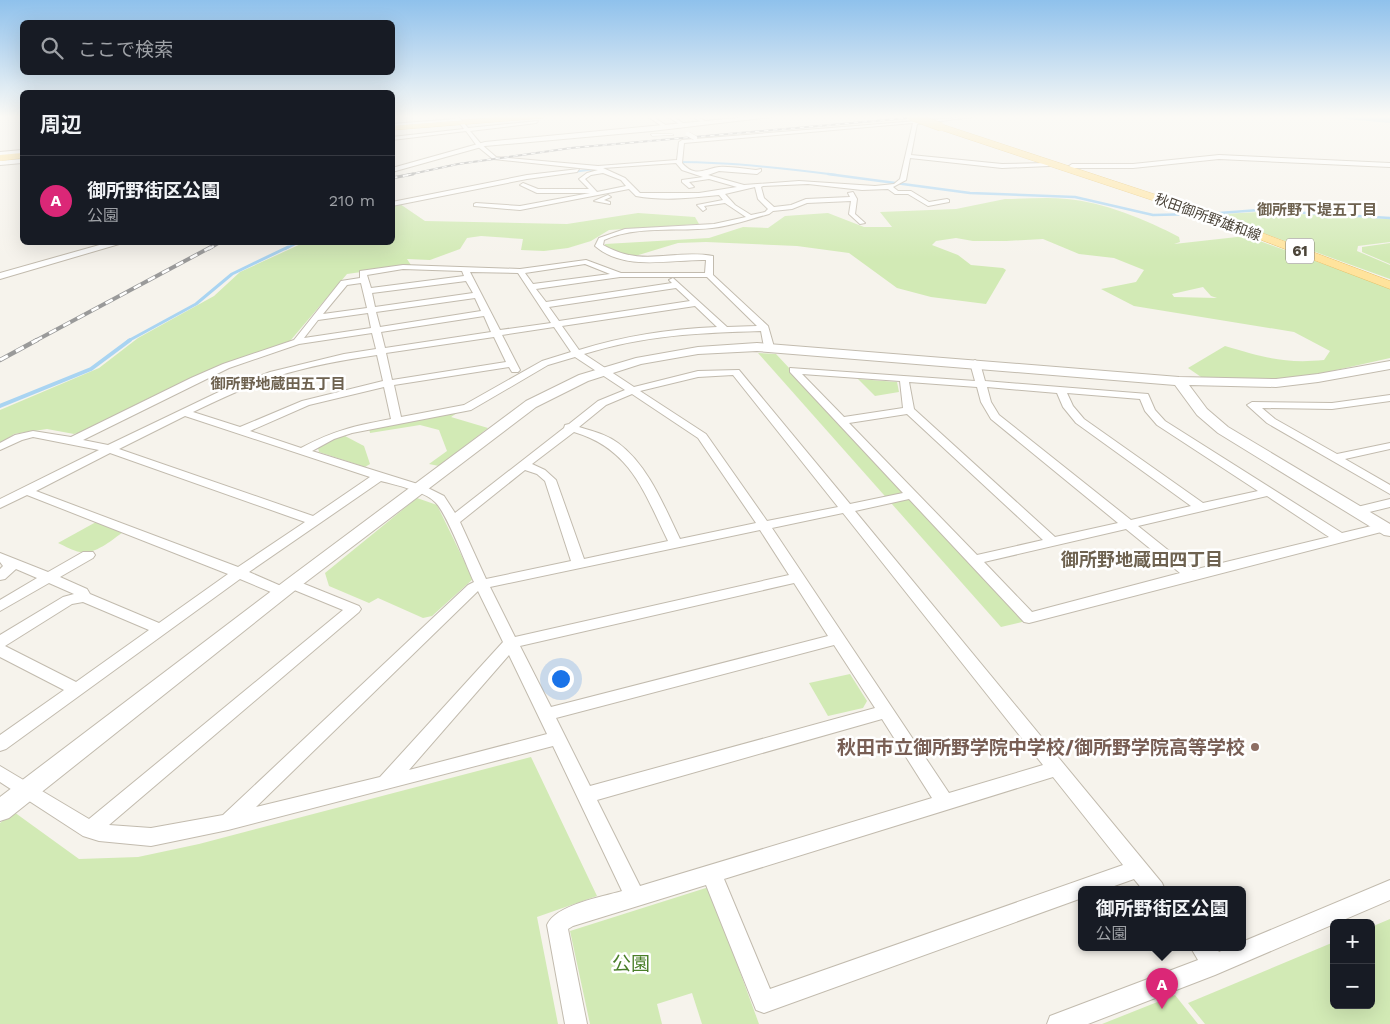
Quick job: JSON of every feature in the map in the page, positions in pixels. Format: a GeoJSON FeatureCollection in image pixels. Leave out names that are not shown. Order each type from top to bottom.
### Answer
{"type":"FeatureCollection","features":[{"type":"Feature","properties":{"kind":"main road","name":"秋田御所野雄和線"},"geometry":{"type":"LineString","coordinates":[[1047,164],[1189,209],[1390,285]]}},
{"type":"Feature","properties":{"kind":"street"},"geometry":{"type":"LineString","coordinates":[[395,168],[412,164]]}},
{"type":"Feature","properties":{"kind":"street"},"geometry":{"type":"LineString","coordinates":[[551,164],[600,169],[623,179],[638,195],[650,196],[721,193],[744,187],[796,179],[852,188],[889,186],[900,183],[906,164]]}},
{"type":"Feature","properties":{"kind":"street"},"geometry":{"type":"LineString","coordinates":[[395,203],[527,177],[659,164]]}},
{"type":"Feature","properties":{"kind":"street"},"geometry":{"type":"LineString","coordinates":[[680,164],[684,169],[744,187]]}},
{"type":"Feature","properties":{"kind":"street"},"geometry":{"type":"LineString","coordinates":[[981,164],[1002,166],[1047,164]]}},
{"type":"Feature","properties":{"kind":"street"},"geometry":{"type":"LineString","coordinates":[[1072,166],[1133,166],[1154,164]]}},
{"type":"Feature","properties":{"kind":"street"},"geometry":{"type":"LineString","coordinates":[[1364,164],[1390,165]]}},
{"type":"Feature","properties":{"kind":"street"},"geometry":{"type":"LineString","coordinates":[[598,192],[582,179],[600,169]]}},
{"type":"Feature","properties":{"kind":"street"},"geometry":{"type":"LineString","coordinates":[[702,175],[719,169],[735,172],[757,172],[759,170]]}},
{"type":"Feature","properties":{"kind":"street"},"geometry":{"type":"LineString","coordinates":[[691,187],[684,182],[712,177]]}},
{"type":"Feature","properties":{"kind":"street"},"geometry":{"type":"LineString","coordinates":[[523,184],[537,190],[598,192],[631,189]]}},
{"type":"Feature","properties":{"kind":"street"},"geometry":{"type":"LineString","coordinates":[[758,185],[761,199],[771,209]]}},
{"type":"Feature","properties":{"kind":"street"},"geometry":{"type":"LineString","coordinates":[[889,186],[897,192],[909,192],[928,204],[947,201]]}},
{"type":"Feature","properties":{"kind":"street"},"geometry":{"type":"LineString","coordinates":[[852,188],[850,191],[854,199],[852,214],[862,222]]}},
{"type":"Feature","properties":{"kind":"street"},"geometry":{"type":"LineString","coordinates":[[608,203],[597,201],[631,189]]}},
{"type":"Feature","properties":{"kind":"street"},"geometry":{"type":"LineString","coordinates":[[518,191],[531,196],[560,191]]}},
{"type":"Feature","properties":{"kind":"street"},"geometry":{"type":"LineString","coordinates":[[476,205],[520,208],[598,192]]}},
{"type":"Feature","properties":{"kind":"street"},"geometry":{"type":"LineString","coordinates":[[721,193],[726,201],[737,210],[751,215]]}},
{"type":"Feature","properties":{"kind":"street"},"geometry":{"type":"LineString","coordinates":[[545,194],[560,201]]}},
{"type":"Feature","properties":{"kind":"street"},"geometry":{"type":"LineString","coordinates":[[728,217],[767,213],[771,209],[792,207],[806,202],[854,199]]}},
{"type":"Feature","properties":{"kind":"street"},"geometry":{"type":"LineString","coordinates":[[703,209],[700,205],[704,203],[726,201]]}},
{"type":"Feature","properties":{"kind":"street"},"geometry":{"type":"LineString","coordinates":[[751,215],[717,226],[624,231],[601,239],[599,246],[608,252],[631,260],[710,258],[710,275],[721,289],[765,328],[769,347]]}},
{"type":"Feature","properties":{"kind":"street"},"geometry":{"type":"LineString","coordinates":[[0,276],[111,245]]}},
{"type":"Feature","properties":{"kind":"street"},"geometry":{"type":"LineString","coordinates":[[368,291],[467,274],[520,271],[586,262],[620,275]]}},
{"type":"Feature","properties":{"kind":"street"},"geometry":{"type":"LineString","coordinates":[[397,421],[363,273],[403,268],[467,274]]}},
{"type":"Feature","properties":{"kind":"street"},"geometry":{"type":"LineString","coordinates":[[520,271],[576,353],[702,436],[764,526],[944,801]]}},
{"type":"Feature","properties":{"kind":"street"},"geometry":{"type":"LineString","coordinates":[[467,274],[518,376]]}},
{"type":"Feature","properties":{"kind":"street"},"geometry":{"type":"LineString","coordinates":[[532,287],[620,275],[710,275]]}},
{"type":"Feature","properties":{"kind":"street"},"geometry":{"type":"LineString","coordinates":[[667,275],[724,329]]}},
{"type":"Feature","properties":{"kind":"street"},"geometry":{"type":"LineString","coordinates":[[297,342],[344,283],[365,280]]}},
{"type":"Feature","properties":{"kind":"street"},"geometry":{"type":"LineString","coordinates":[[544,305],[678,286]]}},
{"type":"Feature","properties":{"kind":"street"},"geometry":{"type":"LineString","coordinates":[[315,318],[477,295]]}},
{"type":"Feature","properties":{"kind":"street"},"geometry":{"type":"LineString","coordinates":[[0,504],[184,412],[231,390],[273,374],[344,357],[696,303]]}},
{"type":"Feature","properties":{"kind":"street"},"geometry":{"type":"LineString","coordinates":[[72,441],[194,380],[226,366],[297,342],[486,313]]}},
{"type":"Feature","properties":{"kind":"street"},"geometry":{"type":"LineString","coordinates":[[302,452],[330,437],[349,430],[468,408],[518,376],[545,363],[576,353],[640,337],[682,331],[765,328]]}},
{"type":"Feature","properties":{"kind":"street"},"geometry":{"type":"LineString","coordinates":[[0,812],[288,588],[532,404],[573,382],[603,371],[652,358],[699,349],[769,347],[1179,381],[1276,383],[1335,376],[1390,365]]}},
{"type":"Feature","properties":{"kind":"street"},"geometry":{"type":"LineString","coordinates":[[975,363],[986,402],[995,417],[1191,575]]}},
{"type":"Feature","properties":{"kind":"street"},"geometry":{"type":"LineString","coordinates":[[241,431],[316,399],[389,384],[511,364]]}},
{"type":"Feature","properties":{"kind":"street"},"geometry":{"type":"LineString","coordinates":[[1340,538],[1161,423],[1150,410],[1144,396],[793,370],[1029,618],[1191,575],[1340,538],[1387,529]]}},
{"type":"Feature","properties":{"kind":"street"},"geometry":{"type":"LineString","coordinates":[[453,521],[602,403],[633,390],[682,377],[736,372],[1152,886]]}},
{"type":"Feature","properties":{"kind":"street"},"geometry":{"type":"LineString","coordinates":[[904,378],[909,410],[1054,542]]}},
{"type":"Feature","properties":{"kind":"street"},"geometry":{"type":"LineString","coordinates":[[1179,381],[1202,412],[1223,430],[1387,529]]}},
{"type":"Feature","properties":{"kind":"street"},"geometry":{"type":"LineString","coordinates":[[1060,390],[1068,407],[1080,421],[1200,508]]}},
{"type":"Feature","properties":{"kind":"street"},"geometry":{"type":"LineString","coordinates":[[1390,398],[1332,406],[1252,405],[1271,421],[1390,490]]}},
{"type":"Feature","properties":{"kind":"street"},"geometry":{"type":"LineString","coordinates":[[842,421],[909,410]]}},
{"type":"Feature","properties":{"kind":"street"},"geometry":{"type":"LineString","coordinates":[[184,412],[420,489],[440,499],[453,521],[634,896]]}},
{"type":"Feature","properties":{"kind":"street"},"geometry":{"type":"LineString","coordinates":[[569,428],[604,438],[621,451],[635,466],[676,544]]}},
{"type":"Feature","properties":{"kind":"street"},"geometry":{"type":"LineString","coordinates":[[0,448],[19,437],[33,434],[109,449],[315,521]]}},
{"type":"Feature","properties":{"kind":"street"},"geometry":{"type":"LineString","coordinates":[[1335,458],[1390,446]]}},
{"type":"Feature","properties":{"kind":"street"},"geometry":{"type":"LineString","coordinates":[[523,465],[541,472],[550,480],[578,564]]}},
{"type":"Feature","properties":{"kind":"street"},"geometry":{"type":"LineString","coordinates":[[0,744],[239,573],[380,476]]}},
{"type":"Feature","properties":{"kind":"street"},"geometry":{"type":"LineString","coordinates":[[26,491],[239,573],[354,609],[90,830]]}},
{"type":"Feature","properties":{"kind":"street"},"geometry":{"type":"LineString","coordinates":[[974,560],[1269,492]]}},
{"type":"Feature","properties":{"kind":"street"},"geometry":{"type":"LineString","coordinates":[[228,822],[473,588],[482,584],[912,495]]}},
{"type":"Feature","properties":{"kind":"street"},"geometry":{"type":"LineString","coordinates":[[1357,511],[1390,503]]}},
{"type":"Feature","properties":{"kind":"street"},"geometry":{"type":"LineString","coordinates":[[0,606],[88,555]]}},
{"type":"Feature","properties":{"kind":"street"},"geometry":{"type":"LineString","coordinates":[[4,559],[82,592],[84,597]]}},
{"type":"Feature","properties":{"kind":"street"},"geometry":{"type":"LineString","coordinates":[[0,576],[10,567],[4,559]]}},
{"type":"Feature","properties":{"kind":"street"},"geometry":{"type":"LineString","coordinates":[[386,783],[511,643],[798,578]]}},
{"type":"Feature","properties":{"kind":"street"},"geometry":{"type":"LineString","coordinates":[[0,642],[68,600],[84,597],[160,629]]}},
{"type":"Feature","properties":{"kind":"street"},"geometry":{"type":"LineString","coordinates":[[546,714],[838,639]]}},
{"type":"Feature","properties":{"kind":"street"},"geometry":{"type":"LineString","coordinates":[[0,650],[76,689]]}},
{"type":"Feature","properties":{"kind":"street"},"geometry":{"type":"LineString","coordinates":[[586,795],[886,712]]}},
{"type":"Feature","properties":{"kind":"street"},"geometry":{"type":"LineString","coordinates":[[0,773],[90,830],[99,833],[151,837],[228,822],[558,738]]}},
{"type":"Feature","properties":{"kind":"street"},"geometry":{"type":"LineString","coordinates":[[576,1024],[557,925],[567,918],[944,801],[1058,768]]}},
{"type":"Feature","properties":{"kind":"street"},"geometry":{"type":"LineString","coordinates":[[1089,886],[1137,869]]}},
{"type":"Feature","properties":{"kind":"street"},"geometry":{"type":"LineString","coordinates":[[712,874],[764,1002],[1078,890]]}},
{"type":"Feature","properties":{"kind":"street"},"geometry":{"type":"LineString","coordinates":[[1246,943],[1390,890]]}},
{"type":"Feature","properties":{"kind":"street"},"geometry":{"type":"LineString","coordinates":[[1058,1024],[1223,951]]}},
{"type":"Feature","properties":{"kind":"green space"},"geometry":{"type":"Polygon","coordinates":[[[1005,199],[1067,199],[1095,204],[1139,218],[1179,237],[1180,242],[1174,244],[1246,236],[1390,288],[1390,358],[1314,375],[1257,381],[1204,379],[1188,368],[1225,346],[1262,356],[1297,361],[1324,360],[1330,351],[1294,332],[1134,306],[1101,289],[1136,282],[1144,270],[1114,258],[1079,254],[1043,239],[973,241],[956,238],[936,241],[932,245],[958,255],[971,265],[1003,268],[1006,270],[986,304],[931,297],[897,288],[849,253],[797,246],[706,242],[678,243],[632,257],[617,253],[605,246],[605,244],[709,238],[743,227],[768,228],[785,216],[828,213],[864,227],[892,227],[880,212],[956,209],[1005,199]],[[1203,287],[1172,294],[1174,297],[1217,298],[1211,296],[1203,287]]]}},
{"type":"Feature","properties":{"kind":"green space"},"geometry":{"type":"Polygon","coordinates":[[[400,204],[425,221],[567,224],[638,213],[695,217],[699,224],[609,230],[591,241],[568,248],[544,251],[521,250],[523,239],[481,236],[467,238],[460,249],[430,260],[407,259],[411,265],[347,274],[290,341],[232,361],[99,427],[74,434],[47,429],[14,434],[0,444],[0,410],[99,368],[138,338],[214,296],[240,272],[299,245],[395,245],[395,205],[400,204]]]}},
{"type":"Feature","properties":{"kind":"green space"},"geometry":{"type":"Polygon","coordinates":[[[1260,212],[1390,219],[1390,242],[1358,246],[1357,251],[1390,265],[1390,279],[1230,221],[1222,214],[1260,212]]]}},
{"type":"Feature","properties":{"kind":"green space"},"geometry":{"type":"Polygon","coordinates":[[[1390,243],[1390,264],[1362,252],[1362,247],[1390,243]]]}},
{"type":"Feature","properties":{"kind":"green space"},"geometry":{"type":"Polygon","coordinates":[[[758,353],[776,354],[1026,621],[1001,627],[758,353]]]}},
{"type":"Feature","properties":{"kind":"green space"},"geometry":{"type":"Polygon","coordinates":[[[858,379],[897,382],[899,392],[875,396],[858,379]]]}},
{"type":"Feature","properties":{"kind":"green space"},"geometry":{"type":"Polygon","coordinates":[[[460,411],[451,417],[488,428],[439,466],[429,464],[447,451],[439,430],[420,425],[370,433],[369,428],[460,411]]]}},
{"type":"Feature","properties":{"kind":"green space"},"geometry":{"type":"Polygon","coordinates":[[[345,436],[364,446],[370,464],[365,467],[319,452],[318,448],[336,438],[345,436]]]}},
{"type":"Feature","properties":{"kind":"green space"},"geometry":{"type":"Polygon","coordinates":[[[417,498],[437,505],[473,579],[432,616],[423,618],[378,598],[369,603],[329,586],[325,573],[417,498]]]}},
{"type":"Feature","properties":{"kind":"green space"},"geometry":{"type":"Polygon","coordinates":[[[96,522],[123,532],[92,551],[75,551],[58,543],[96,522]]]}},
{"type":"Feature","properties":{"kind":"green space"},"geometry":{"type":"Polygon","coordinates":[[[850,674],[867,701],[863,708],[828,716],[809,683],[850,674]]]}},
{"type":"Feature","properties":{"kind":"green space"},"geometry":{"type":"Polygon","coordinates":[[[531,757],[597,896],[537,917],[558,1024],[0,1024],[0,823],[14,812],[79,859],[138,857],[199,844],[531,757]]]}},
{"type":"Feature","properties":{"kind":"green space","name":"公園"},"geometry":{"type":"Polygon","coordinates":[[[709,887],[759,1024],[702,1024],[692,993],[657,1004],[662,1024],[590,1024],[570,931],[709,887]]]}},
{"type":"Feature","properties":{"kind":"green space"},"geometry":{"type":"Polygon","coordinates":[[[1390,919],[1390,1024],[1205,1024],[1188,1003],[1330,944],[1330,1009],[1375,1009],[1375,925],[1390,919]]]}},
{"type":"Feature","properties":{"kind":"green space"},"geometry":{"type":"Polygon","coordinates":[[[1175,995],[1198,1024],[1102,1024],[1175,995]]]}},
{"type":"Feature","properties":{"kind":"waterway"},"geometry":{"type":"LineString","coordinates":[[728,164],[837,175]]}},
{"type":"Feature","properties":{"kind":"waterway"},"geometry":{"type":"LineString","coordinates":[[573,172],[595,169]]}},
{"type":"Feature","properties":{"kind":"waterway"},"geometry":{"type":"LineString","coordinates":[[828,174],[970,193],[1075,197],[1153,215],[1198,214]]}},
{"type":"Feature","properties":{"kind":"waterway"},"geometry":{"type":"LineString","coordinates":[[1206,214],[1259,210],[1390,218]]}},
{"type":"Feature","properties":{"kind":"waterway"},"geometry":{"type":"LineString","coordinates":[[285,249],[293,245]]}},
{"type":"Feature","properties":{"kind":"waterway"},"geometry":{"type":"LineString","coordinates":[[128,341],[196,304],[232,274],[288,247]]}},
{"type":"Feature","properties":{"kind":"waterway"},"geometry":{"type":"LineString","coordinates":[[0,406],[91,369],[130,340]]}},
{"type":"Feature","properties":{"kind":"railway"},"geometry":{"type":"LineString","coordinates":[[407,175],[460,164]]}},
{"type":"Feature","properties":{"kind":"railway"},"geometry":{"type":"LineString","coordinates":[[395,177],[413,174]]}},
{"type":"Feature","properties":{"kind":"railway"},"geometry":{"type":"LineString","coordinates":[[209,249],[216,245]]}},
{"type":"Feature","properties":{"kind":"railway"},"geometry":{"type":"LineString","coordinates":[[35,341],[211,247]]}},
{"type":"Feature","properties":{"kind":"railway"},"geometry":{"type":"LineString","coordinates":[[0,360],[37,340]]}},
{"type":"Feature","properties":{"kind":"place","name":"秋田市立御所野学院中学校/御所野学院高等学校"},"geometry":{"type":"Point","coordinates":[1255,747]}},
{"type":"Feature","properties":{"kind":"place","name":"御所野街区公園"},"geometry":{"type":"Point","coordinates":[1162,1009]}},
{"type":"Feature","properties":{"kind":"district","name":"御所野下堤五丁目"},"geometry":{"type":"Point","coordinates":[1317,210]}},
{"type":"Feature","properties":{"kind":"district","name":"御所野地蔵田五丁目"},"geometry":{"type":"Point","coordinates":[278,384]}},
{"type":"Feature","properties":{"kind":"district","name":"御所野地蔵田四丁目"},"geometry":{"type":"Point","coordinates":[1142,560]}}]}
